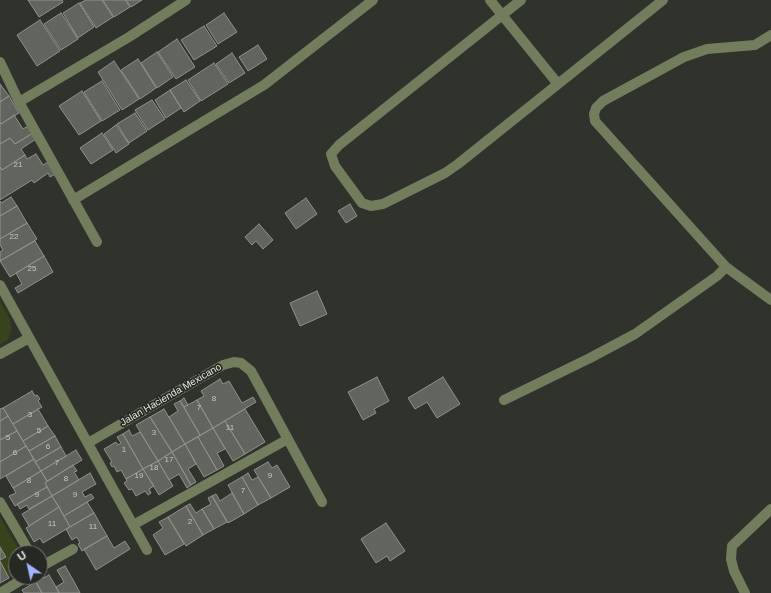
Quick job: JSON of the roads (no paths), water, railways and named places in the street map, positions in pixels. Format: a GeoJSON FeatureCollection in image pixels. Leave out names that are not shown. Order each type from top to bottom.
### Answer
{"type":"FeatureCollection","features":[{"type":"Feature","properties":{"kind":"street"},"geometry":{"type":"LineString","coordinates":[[19,102],[129,37],[186,0]]}},
{"type":"Feature","properties":{"kind":"street"},"geometry":{"type":"LineString","coordinates":[[73,200],[264,85],[374,0]]}},
{"type":"Feature","properties":{"kind":"street"},"geometry":{"type":"LineString","coordinates":[[490,0],[558,84]]}},
{"type":"Feature","properties":{"kind":"street"},"geometry":{"type":"LineString","coordinates":[[521,0],[339,145],[332,154],[335,166],[362,203],[371,206],[383,204],[445,173],[663,0]]}},
{"type":"Feature","properties":{"kind":"street"},"geometry":{"type":"LineString","coordinates":[[771,35],[755,45],[708,49],[684,57],[664,66],[603,101],[596,108],[594,114],[595,121],[726,267],[771,300]]}},
{"type":"Feature","properties":{"kind":"street"},"geometry":{"type":"LineString","coordinates":[[0,62],[19,102],[97,242]]}},
{"type":"Feature","properties":{"kind":"street"},"geometry":{"type":"LineString","coordinates":[[504,400],[635,334],[717,276],[726,267]]}},
{"type":"Feature","properties":{"kind":"street"},"geometry":{"type":"LineString","coordinates":[[0,285],[28,338],[147,550]]}},
{"type":"Feature","properties":{"kind":"street"},"geometry":{"type":"LineString","coordinates":[[0,354],[28,338]]}},
{"type":"Feature","properties":{"kind":"street","name":"Jalan Hacienda Mexicano"},"geometry":{"type":"LineString","coordinates":[[88,443],[223,365],[234,362],[244,365],[252,371],[322,502]]}},
{"type":"Feature","properties":{"kind":"street"},"geometry":{"type":"LineString","coordinates":[[133,525],[288,439]]}},
{"type":"Feature","properties":{"kind":"street"},"geometry":{"type":"LineString","coordinates":[[0,502],[25,545]]}},
{"type":"Feature","properties":{"kind":"street"},"geometry":{"type":"LineString","coordinates":[[745,593],[734,571],[731,559],[732,546],[771,509]]}},
{"type":"Feature","properties":{"kind":"street"},"geometry":{"type":"LineString","coordinates":[[48,563],[73,549]]}},
{"type":"Feature","properties":{"kind":"street"},"geometry":{"type":"LineString","coordinates":[[0,593],[13,585]]}}]}
